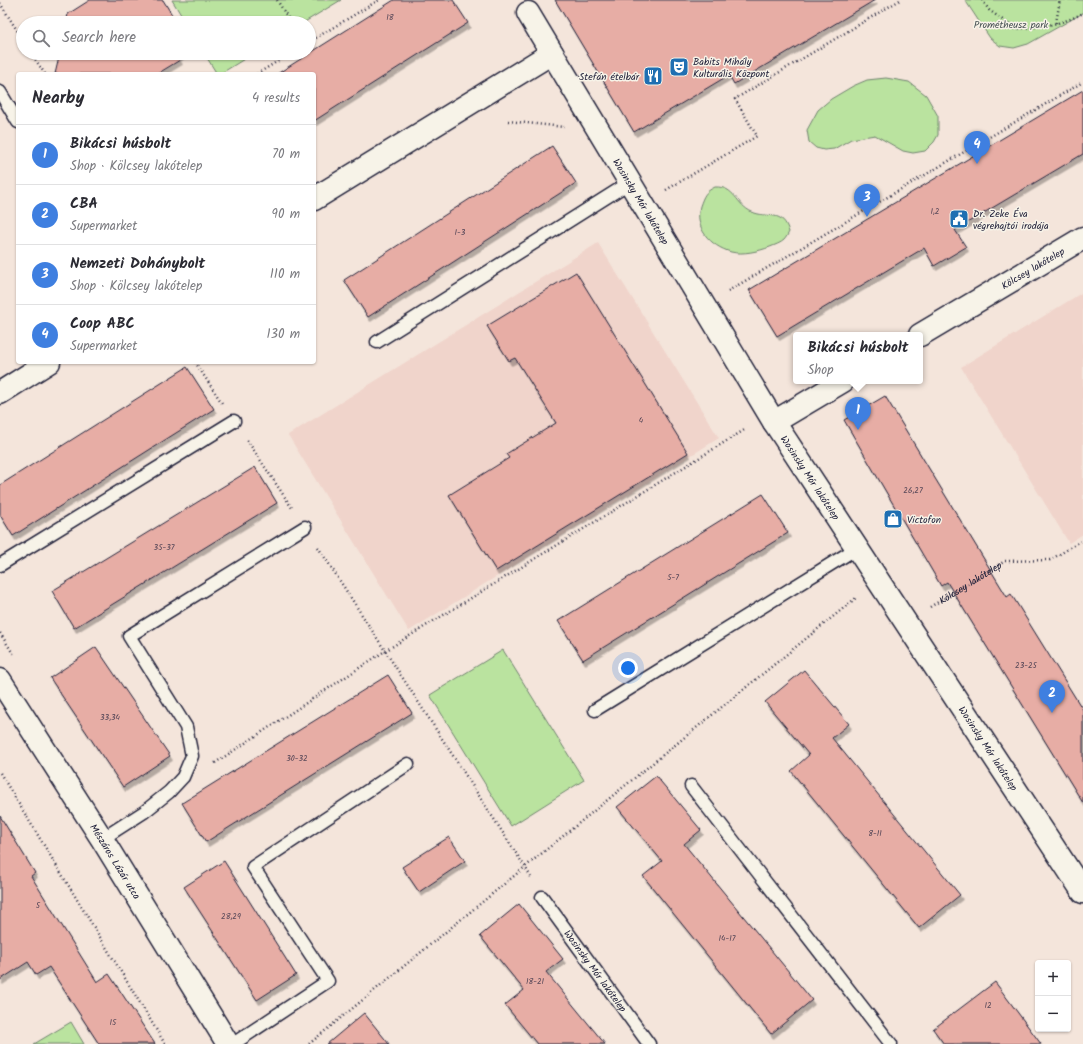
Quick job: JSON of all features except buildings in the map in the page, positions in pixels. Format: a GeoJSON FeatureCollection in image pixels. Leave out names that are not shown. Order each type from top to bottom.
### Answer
{"type":"FeatureCollection","features":[{"type":"Feature","properties":{"kind":"street","name":"Wosinsky Mór lakótelep"},"geometry":{"type":"LineString","coordinates":[[528,13],[771,418],[1083,892]]}},
{"type":"Feature","properties":{"kind":"street"},"geometry":{"type":"LineString","coordinates":[[316,197],[552,53]]}},
{"type":"Feature","properties":{"kind":"street","name":"Kölcsey lakótelep"},"geometry":{"type":"LineString","coordinates":[[923,333],[1083,238]]}},
{"type":"Feature","properties":{"kind":"street"},"geometry":{"type":"LineString","coordinates":[[0,393],[46,364]]}},
{"type":"Feature","properties":{"kind":"street"},"geometry":{"type":"LineString","coordinates":[[771,418],[837,384]]}},
{"type":"Feature","properties":{"kind":"street","name":"Mészáros Lázár utca"},"geometry":{"type":"LineString","coordinates":[[0,680],[102,839],[228,1044]]}},
{"type":"Feature","properties":{"kind":"lane"},"geometry":{"type":"LineString","coordinates":[[0,92],[16,119]]}},
{"type":"Feature","properties":{"kind":"lane"},"geometry":{"type":"LineString","coordinates":[[377,342],[629,183]]}},
{"type":"Feature","properties":{"kind":"lane"},"geometry":{"type":"LineString","coordinates":[[0,565],[234,421]]}},
{"type":"Feature","properties":{"kind":"lane"},"geometry":{"type":"LineString","coordinates":[[102,839],[144,812],[169,792],[183,777],[192,756],[186,728],[129,636],[305,527]]}},
{"type":"Feature","properties":{"kind":"lane"},"geometry":{"type":"LineString","coordinates":[[595,710],[857,548]]}},
{"type":"Feature","properties":{"kind":"lane"},"geometry":{"type":"LineString","coordinates":[[233,1044],[328,981],[253,867],[408,764]]}},
{"type":"Feature","properties":{"kind":"lane"},"geometry":{"type":"LineString","coordinates":[[691,786],[891,1044]]}},
{"type":"Feature","properties":{"kind":"lane","name":"Wosinsky Mór lakótelep"},"geometry":{"type":"LineString","coordinates":[[542,897],[649,1044]]}},
{"type":"Feature","properties":{"kind":"path"},"geometry":{"type":"LineString","coordinates":[[277,0],[286,16]]}},
{"type":"Feature","properties":{"kind":"path"},"geometry":{"type":"LineString","coordinates":[[316,38],[379,0]]}},
{"type":"Feature","properties":{"kind":"path"},"geometry":{"type":"LineString","coordinates":[[662,192],[757,136],[735,99],[900,0]]}},
{"type":"Feature","properties":{"kind":"path"},"geometry":{"type":"LineString","coordinates":[[982,0],[989,10],[1015,29],[1043,27],[1077,17],[1083,13]]}},
{"type":"Feature","properties":{"kind":"path"},"geometry":{"type":"LineString","coordinates":[[1056,23],[1060,0]]}},
{"type":"Feature","properties":{"kind":"path"},"geometry":{"type":"LineString","coordinates":[[0,3],[16,29]]}},
{"type":"Feature","properties":{"kind":"path"},"geometry":{"type":"LineString","coordinates":[[36,60],[44,72]]}},
{"type":"Feature","properties":{"kind":"path"},"geometry":{"type":"LineString","coordinates":[[260,72],[280,60]]}},
{"type":"Feature","properties":{"kind":"path"},"geometry":{"type":"LineString","coordinates":[[703,306],[1083,82]]}},
{"type":"Feature","properties":{"kind":"path"},"geometry":{"type":"LineString","coordinates":[[196,364],[386,651],[525,867],[542,897]]}},
{"type":"Feature","properties":{"kind":"path"},"geometry":{"type":"LineString","coordinates":[[208,767],[386,651],[771,418]]}},
{"type":"Feature","properties":{"kind":"path","name":"Kölcsey lakótelep"},"geometry":{"type":"LineString","coordinates":[[906,623],[1005,561],[1050,560],[1083,540]]}},
{"type":"Feature","properties":{"kind":"path"},"geometry":{"type":"LineString","coordinates":[[0,773],[166,1044]]}},
{"type":"Feature","properties":{"kind":"shaded area"},"geometry":{"type":"Polygon","coordinates":[[[598,243],[719,438],[409,631],[288,435],[598,243]]]}},
{"type":"Feature","properties":{"kind":"shaded area"},"geometry":{"type":"Polygon","coordinates":[[[1083,292],[1083,534],[1069,543],[961,367],[1083,292]]]}},
{"type":"Feature","properties":{"kind":"green space"},"geometry":{"type":"Polygon","coordinates":[[[172,0],[341,0],[315,16],[182,16],[172,0]]]}},
{"type":"Feature","properties":{"kind":"green space","name":"Prométheusz park"},"geometry":{"type":"Polygon","coordinates":[[[965,0],[1083,0],[1083,13],[1028,44],[1014,48],[1000,46],[990,38],[965,0]]]}},
{"type":"Feature","properties":{"kind":"green space"},"geometry":{"type":"Polygon","coordinates":[[[208,60],[243,60],[223,72],[216,72],[208,60]]]}},
{"type":"Feature","properties":{"kind":"green space"},"geometry":{"type":"Polygon","coordinates":[[[886,78],[909,82],[926,95],[938,116],[938,135],[934,142],[925,151],[913,153],[903,151],[875,135],[851,139],[834,149],[824,150],[816,148],[809,142],[807,130],[818,110],[831,99],[853,86],[867,80],[886,78]]]}},
{"type":"Feature","properties":{"kind":"green space"},"geometry":{"type":"Polygon","coordinates":[[[715,187],[727,190],[742,205],[752,212],[779,217],[783,220],[789,232],[784,240],[770,247],[746,253],[731,252],[710,241],[705,235],[699,222],[699,214],[704,196],[715,187]]]}},
{"type":"Feature","properties":{"kind":"green space"},"geometry":{"type":"Polygon","coordinates":[[[503,650],[584,780],[511,826],[430,695],[503,650]]]}},
{"type":"Feature","properties":{"kind":"green space"},"geometry":{"type":"Polygon","coordinates":[[[71,1022],[84,1044],[34,1044],[71,1022]]]}},
{"type":"Feature","properties":{"kind":"place","name":"Babits Mihály Kulturális Központ"},"geometry":{"type":"Point","coordinates":[679,67]}},
{"type":"Feature","properties":{"kind":"place","name":"Stefán ételbár"},"geometry":{"type":"Point","coordinates":[653,76]}},
{"type":"Feature","properties":{"kind":"place","name":"Coop ABC"},"geometry":{"type":"Point","coordinates":[977,164]}},
{"type":"Feature","properties":{"kind":"place","name":"Nemzeti Dohánybolt"},"geometry":{"type":"Point","coordinates":[867,217]}},
{"type":"Feature","properties":{"kind":"place","name":"Dr. Zeke Éva végrehajtói irodája"},"geometry":{"type":"Point","coordinates":[959,219]}},
{"type":"Feature","properties":{"kind":"place","name":"Bikácsi húsbolt"},"geometry":{"type":"Point","coordinates":[858,430]}},
{"type":"Feature","properties":{"kind":"place","name":"Victofon"},"geometry":{"type":"Point","coordinates":[893,519]}},
{"type":"Feature","properties":{"kind":"place","name":"CBA"},"geometry":{"type":"Point","coordinates":[1052,713]}}]}
